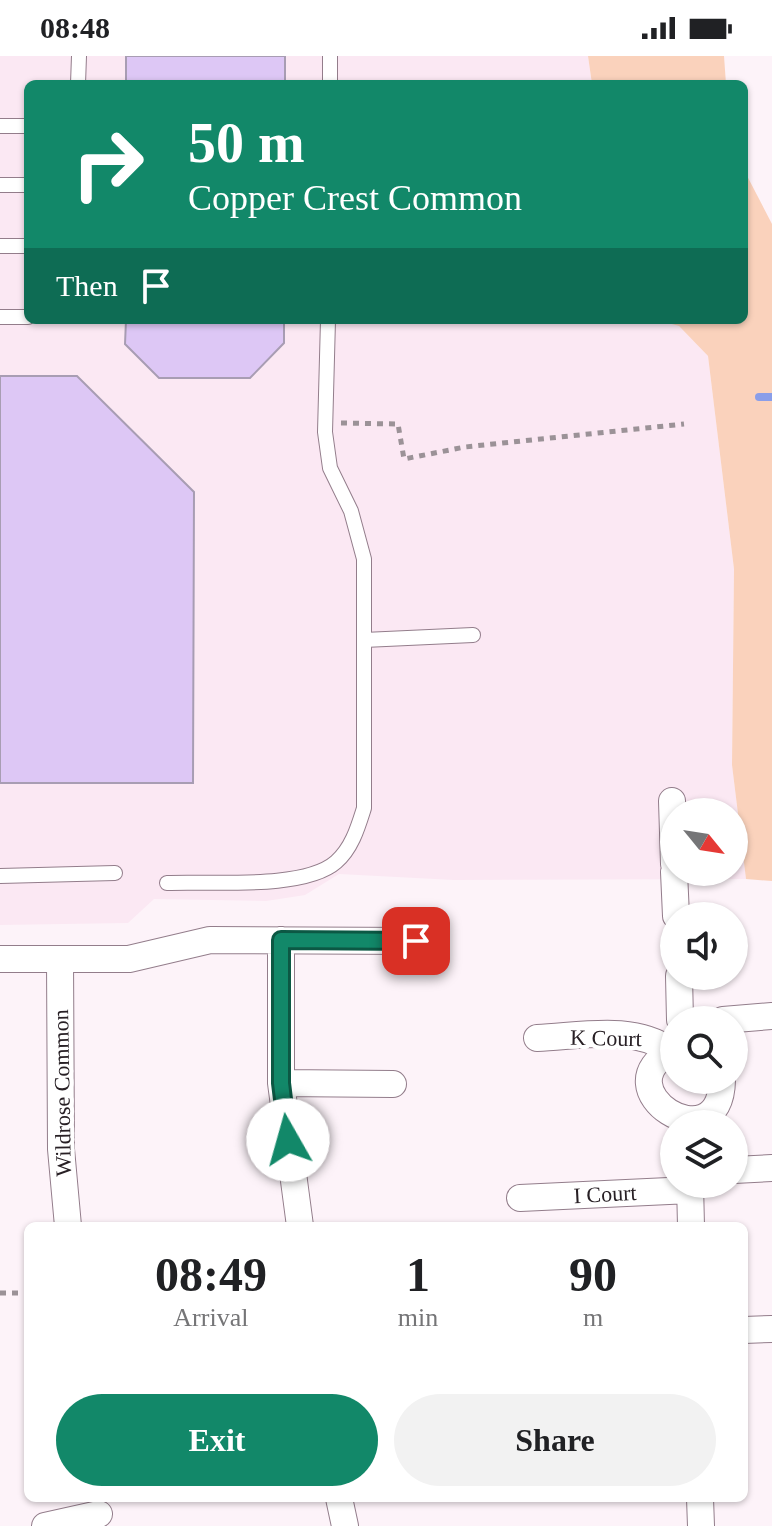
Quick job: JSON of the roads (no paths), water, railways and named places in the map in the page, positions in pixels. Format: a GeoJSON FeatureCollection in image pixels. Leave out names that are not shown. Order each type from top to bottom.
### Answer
{"type":"FeatureCollection","features":[{"type":"Feature","properties":{"kind":"street"},"geometry":{"type":"LineString","coordinates":[[0,959],[129,959],[210,940],[416,941]]}},
{"type":"Feature","properties":{"kind":"street"},"geometry":{"type":"LineString","coordinates":[[281,940],[281,1083],[299,1222]]}},
{"type":"Feature","properties":{"kind":"street","name":"Wildrose Common"},"geometry":{"type":"LineString","coordinates":[[60,959],[61,1149],[68,1222]]}},
{"type":"Feature","properties":{"kind":"street"},"geometry":{"type":"LineString","coordinates":[[748,1018],[772,1016]]}},
{"type":"Feature","properties":{"kind":"street","name":"K Court"},"geometry":{"type":"LineString","coordinates":[[537,1038],[636,1034],[660,1042]]}},
{"type":"Feature","properties":{"kind":"street"},"geometry":{"type":"LineString","coordinates":[[660,1063],[652,1071],[653,1099],[665,1110]]}},
{"type":"Feature","properties":{"kind":"street"},"geometry":{"type":"LineString","coordinates":[[281,1083],[393,1084]]}},
{"type":"Feature","properties":{"kind":"street"},"geometry":{"type":"LineString","coordinates":[[748,1169],[772,1168]]}},
{"type":"Feature","properties":{"kind":"street","name":"I Court"},"geometry":{"type":"LineString","coordinates":[[520,1198],[660,1189]]}},
{"type":"Feature","properties":{"kind":"street"},"geometry":{"type":"LineString","coordinates":[[690,1198],[691,1222]]}},
{"type":"Feature","properties":{"kind":"street"},"geometry":{"type":"LineString","coordinates":[[748,1330],[772,1329]]}},
{"type":"Feature","properties":{"kind":"street"},"geometry":{"type":"LineString","coordinates":[[341,1502],[345,1526]]}},
{"type":"Feature","properties":{"kind":"street"},"geometry":{"type":"LineString","coordinates":[[700,1502],[701,1526]]}},
{"type":"Feature","properties":{"kind":"street"},"geometry":{"type":"LineString","coordinates":[[45,1526],[99,1513]]}},
{"type":"Feature","properties":{"kind":"lane"},"geometry":{"type":"LineString","coordinates":[[78,80],[79,56]]}},
{"type":"Feature","properties":{"kind":"lane"},"geometry":{"type":"LineString","coordinates":[[330,56],[330,80]]}},
{"type":"Feature","properties":{"kind":"lane"},"geometry":{"type":"LineString","coordinates":[[0,126],[24,126]]}},
{"type":"Feature","properties":{"kind":"lane"},"geometry":{"type":"LineString","coordinates":[[0,185],[24,185]]}},
{"type":"Feature","properties":{"kind":"lane"},"geometry":{"type":"LineString","coordinates":[[0,246],[24,246]]}},
{"type":"Feature","properties":{"kind":"lane"},"geometry":{"type":"LineString","coordinates":[[0,317],[24,317]]}},
{"type":"Feature","properties":{"kind":"lane"},"geometry":{"type":"LineString","coordinates":[[167,883],[303,878],[336,863],[353,840],[364,808],[364,559],[351,511],[330,468],[325,423],[328,324]]}},
{"type":"Feature","properties":{"kind":"lane"},"geometry":{"type":"LineString","coordinates":[[364,640],[473,635]]}},
{"type":"Feature","properties":{"kind":"lane"},"geometry":{"type":"LineString","coordinates":[[0,876],[115,873]]}},
{"type":"Feature","properties":{"kind":"waterway"},"geometry":{"type":"LineString","coordinates":[[759,397],[772,397]]}}]}
